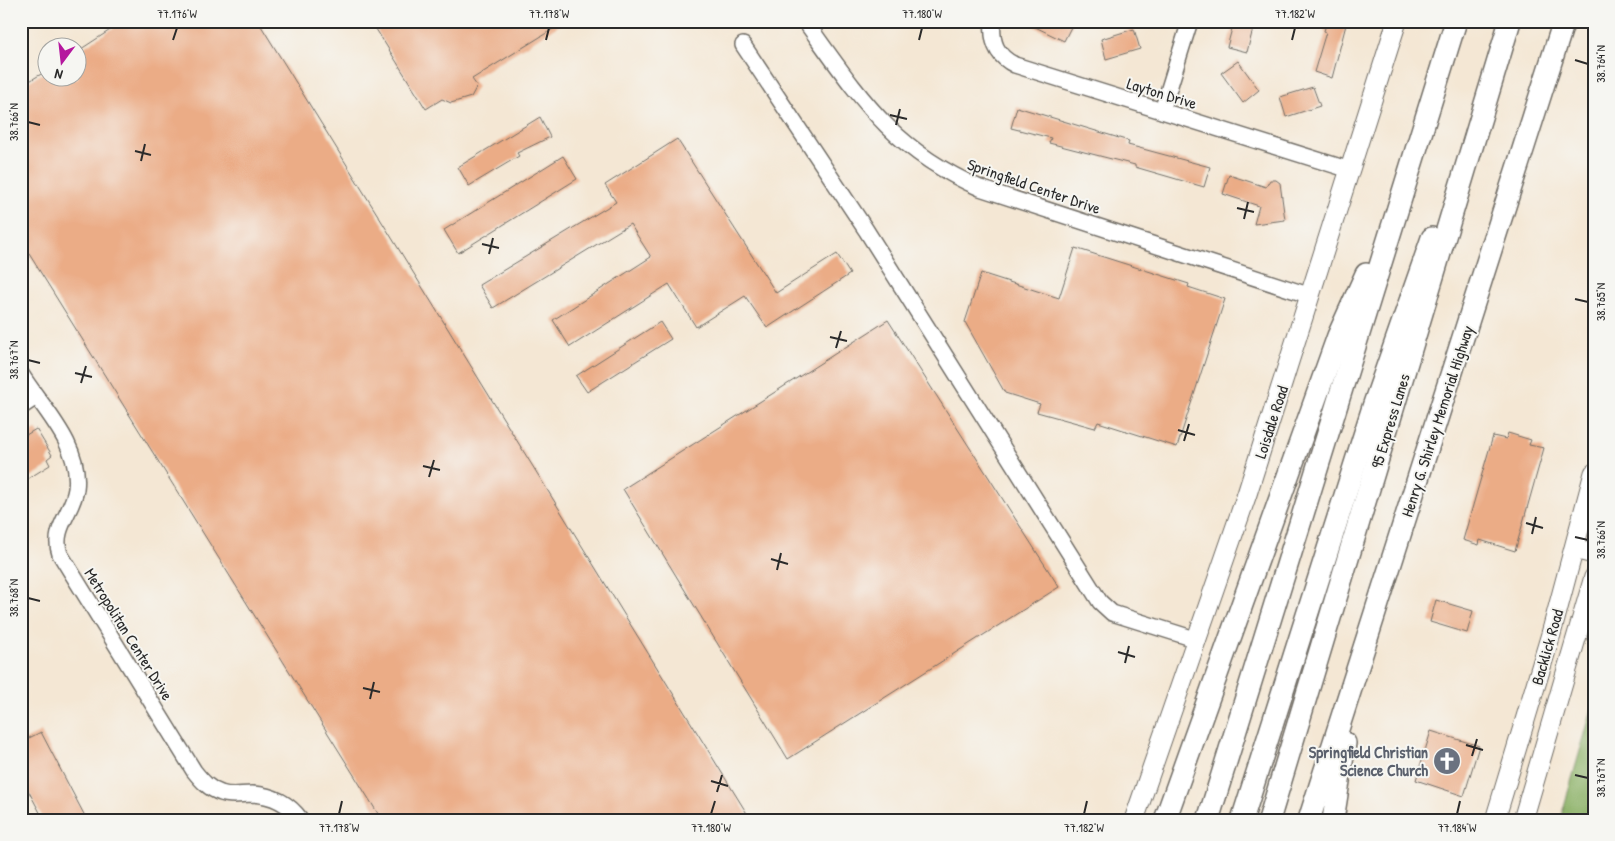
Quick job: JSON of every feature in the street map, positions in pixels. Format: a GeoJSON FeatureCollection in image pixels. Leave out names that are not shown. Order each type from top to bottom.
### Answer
{"type":"FeatureCollection","features":[{"type":"Feature","properties":{"kind":"highway"},"geometry":{"type":"LineString","coordinates":[[1208,820],[1456,21]]}},
{"type":"Feature","properties":{"kind":"highway","name":"95 Express Lanes"},"geometry":{"type":"LineString","coordinates":[[1269,820],[1510,21]]}},
{"type":"Feature","properties":{"kind":"highway","name":"Henry G. Shirley Memorial Highway"},"geometry":{"type":"LineString","coordinates":[[1309,820],[1564,21]]}},
{"type":"Feature","properties":{"kind":"highway"},"geometry":{"type":"LineString","coordinates":[[1242,820],[1374,404],[1424,259],[1469,155]]}},
{"type":"Feature","properties":{"kind":"highway"},"geometry":{"type":"LineString","coordinates":[[1165,820],[1338,336],[1400,201]]}},
{"type":"Feature","properties":{"kind":"highway"},"geometry":{"type":"LineString","coordinates":[[1333,820],[1353,684]]}},
{"type":"Feature","properties":{"kind":"main road","name":"Loisdale Road"},"geometry":{"type":"LineString","coordinates":[[1134,820],[1198,640],[1311,296],[1396,21]]}},
{"type":"Feature","properties":{"kind":"main road","name":"Backlick Road"},"geometry":{"type":"LineString","coordinates":[[1495,820],[1551,634],[1574,549],[1587,524],[1594,473]]}},
{"type":"Feature","properties":{"kind":"main road"},"geometry":{"type":"LineString","coordinates":[[1574,549],[1594,554]]}},
{"type":"Feature","properties":{"kind":"main road","name":"Backlick Road"},"geometry":{"type":"LineString","coordinates":[[1523,820],[1594,577]]}},
{"type":"Feature","properties":{"kind":"street","name":"Springfield Center Drive"},"geometry":{"type":"LineString","coordinates":[[805,21],[860,97],[886,127],[930,164],[980,188],[1311,296]]}},
{"type":"Feature","properties":{"kind":"street","name":"Layton Drive"},"geometry":{"type":"LineString","coordinates":[[993,21],[993,41],[1000,55],[1007,61],[1350,170]]}},
{"type":"Feature","properties":{"kind":"street"},"geometry":{"type":"LineString","coordinates":[[1162,111],[1190,21]]}},
{"type":"Feature","properties":{"kind":"street"},"geometry":{"type":"LineString","coordinates":[[743,45],[866,230],[1100,602],[1112,613],[1198,640]]}},
{"type":"Feature","properties":{"kind":"street","name":"Metropolitan Center Drive"},"geometry":{"type":"LineString","coordinates":[[21,407],[27,386]]}},
{"type":"Feature","properties":{"kind":"street","name":"Metropolitan Center Drive"},"geometry":{"type":"LineString","coordinates":[[27,386],[69,448],[76,470],[74,496],[58,532],[60,554],[194,772],[202,782],[215,791],[228,795],[252,794],[270,797],[289,806],[301,820]]}},
{"type":"Feature","properties":{"kind":"green space"},"geometry":{"type":"Polygon","coordinates":[[[1594,702],[1594,820],[1560,820],[1594,702]]]}},
{"type":"Feature","properties":{"kind":"building"},"geometry":{"type":"Polygon","coordinates":[[[124,21],[258,21],[751,820],[382,820],[21,241],[21,86],[38,76],[38,88],[88,88],[88,44],[124,21]]]}},
{"type":"Feature","properties":{"kind":"building"},"geometry":{"type":"Polygon","coordinates":[[[388,21],[566,21],[472,79],[477,86],[471,97],[451,103],[442,99],[426,109],[376,29],[388,21]]]}},
{"type":"Feature","properties":{"kind":"building"},"geometry":{"type":"Polygon","coordinates":[[[1023,21],[1074,21],[1064,41],[1023,21]]]}},
{"type":"Feature","properties":{"kind":"building"},"geometry":{"type":"Polygon","coordinates":[[[1234,21],[1254,25],[1247,52],[1227,47],[1234,21]]]}},
{"type":"Feature","properties":{"kind":"building"},"geometry":{"type":"Polygon","coordinates":[[[1327,21],[1347,21],[1332,78],[1314,72],[1326,32],[1324,31],[1327,21]]]}},
{"type":"Feature","properties":{"kind":"building"},"geometry":{"type":"Polygon","coordinates":[[[1134,29],[1140,49],[1106,59],[1101,39],[1134,29]]]}},
{"type":"Feature","properties":{"kind":"building"},"geometry":{"type":"Polygon","coordinates":[[[1238,61],[1259,90],[1243,103],[1221,73],[1238,61]]]}},
{"type":"Feature","properties":{"kind":"building"},"geometry":{"type":"Polygon","coordinates":[[[1313,87],[1320,106],[1286,117],[1280,97],[1313,87]]]}},
{"type":"Feature","properties":{"kind":"building"},"geometry":{"type":"Polygon","coordinates":[[[1017,107],[1129,141],[1128,145],[1210,167],[1204,187],[1135,167],[1135,165],[1049,143],[1051,138],[1011,128],[1017,107]]]}},
{"type":"Feature","properties":{"kind":"building"},"geometry":{"type":"Polygon","coordinates":[[[540,117],[550,137],[517,153],[519,156],[469,186],[458,167],[540,117]]]}},
{"type":"Feature","properties":{"kind":"building"},"geometry":{"type":"Polygon","coordinates":[[[677,139],[776,293],[837,254],[850,274],[767,328],[745,296],[696,327],[669,284],[570,347],[553,320],[651,257],[630,224],[493,308],[479,285],[616,202],[605,185],[677,139]]]}},
{"type":"Feature","properties":{"kind":"building"},"geometry":{"type":"Polygon","coordinates":[[[563,156],[577,179],[458,253],[444,230],[563,156]]]}},
{"type":"Feature","properties":{"kind":"building"},"geometry":{"type":"Polygon","coordinates":[[[1229,175],[1266,187],[1270,180],[1276,180],[1280,183],[1285,220],[1254,224],[1259,206],[1223,194],[1229,175]]]}},
{"type":"Feature","properties":{"kind":"building"},"geometry":{"type":"Polygon","coordinates":[[[1075,248],[1189,284],[1188,287],[1225,299],[1177,447],[1098,422],[1095,428],[1037,412],[1040,404],[1005,393],[965,322],[981,273],[1059,298],[1075,248]]]}},
{"type":"Feature","properties":{"kind":"building"},"geometry":{"type":"Polygon","coordinates":[[[888,320],[1059,587],[788,759],[623,489],[888,320]]]}},
{"type":"Feature","properties":{"kind":"building"},"geometry":{"type":"Polygon","coordinates":[[[660,322],[671,339],[587,392],[576,376],[660,322]]]}},
{"type":"Feature","properties":{"kind":"building"},"geometry":{"type":"Polygon","coordinates":[[[36,429],[52,455],[47,459],[50,465],[21,483],[21,438],[36,429]]]}},
{"type":"Feature","properties":{"kind":"building"},"geometry":{"type":"Polygon","coordinates":[[[1508,433],[1531,440],[1529,445],[1544,448],[1515,551],[1480,540],[1479,545],[1463,540],[1493,436],[1506,439],[1508,433]]]}},
{"type":"Feature","properties":{"kind":"building"},"geometry":{"type":"Polygon","coordinates":[[[1436,600],[1473,611],[1467,633],[1430,622],[1436,600]]]}},
{"type":"Feature","properties":{"kind":"building"},"geometry":{"type":"Polygon","coordinates":[[[1431,731],[1479,746],[1464,796],[1416,780],[1431,731]]]}},
{"type":"Feature","properties":{"kind":"building"},"geometry":{"type":"Polygon","coordinates":[[[41,732],[87,820],[44,820],[21,777],[21,742],[41,732]]]}},
{"type":"Feature","properties":{"kind":"place","name":"Springfield Christian Science Church"},"geometry":{"type":"Point","coordinates":[1447,761]}}]}
